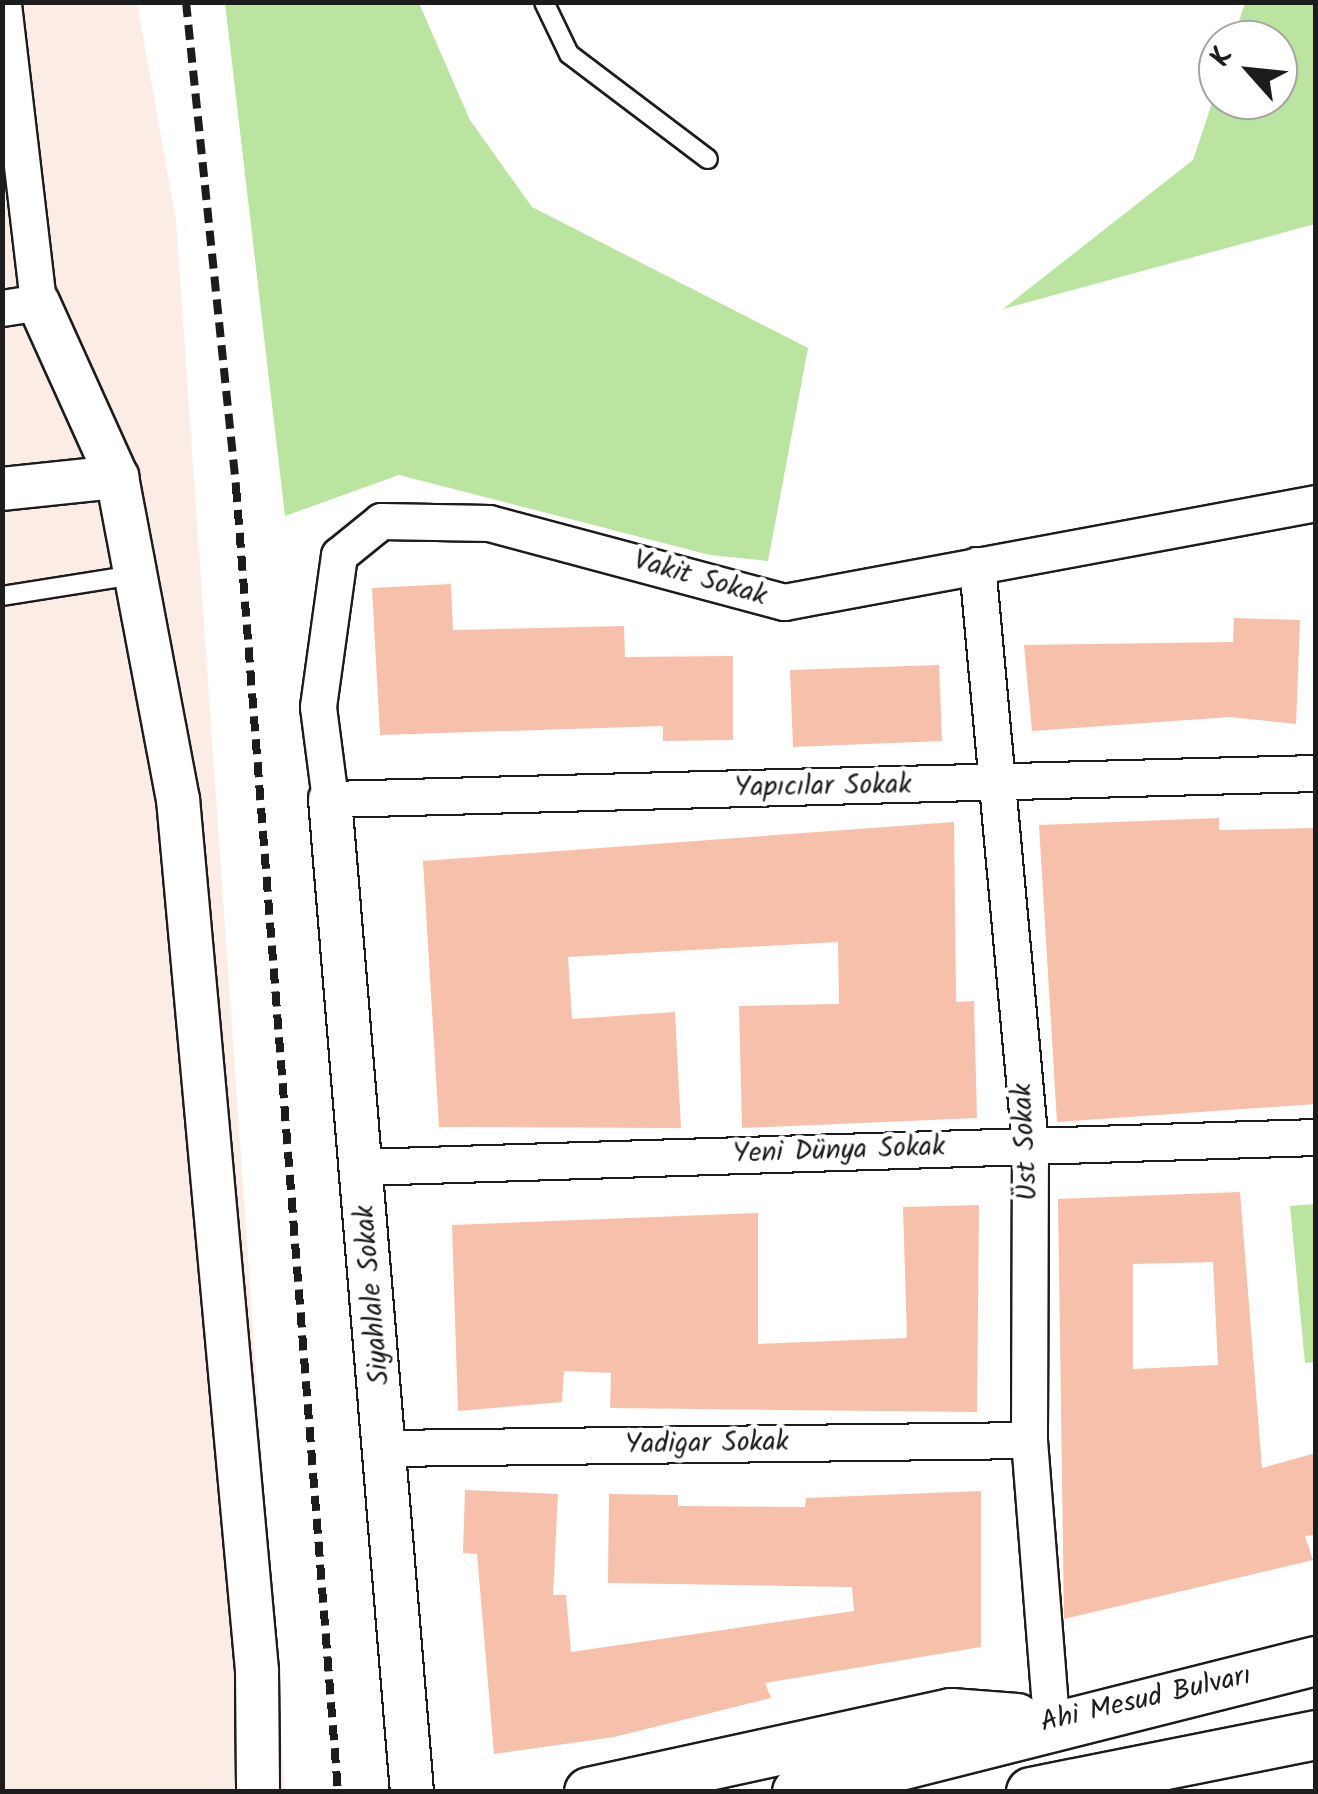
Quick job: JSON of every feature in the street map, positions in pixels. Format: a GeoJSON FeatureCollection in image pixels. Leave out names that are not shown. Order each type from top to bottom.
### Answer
{"type":"FeatureCollection","features":[{"type":"Feature","properties":{"kind":"main road","name":"Ahi Mesud Bulvarı"},"geometry":{"type":"LineString","coordinates":[[797,1792],[1051,1721],[1316,1662]]}},
{"type":"Feature","properties":{"kind":"main road"},"geometry":{"type":"LineString","coordinates":[[590,1792],[951,1713],[1051,1721]]}},
{"type":"Feature","properties":{"kind":"main road"},"geometry":{"type":"LineString","coordinates":[[1031,1792],[1297,1739]]}},
{"type":"Feature","properties":{"kind":"main road"},"geometry":{"type":"LineString","coordinates":[[1142,1792],[1297,1739]]}},
{"type":"Feature","properties":{"kind":"street"},"geometry":{"type":"LineString","coordinates":[[3,2],[20,305],[117,477],[178,799],[257,1670],[258,1792]]}},
{"type":"Feature","properties":{"kind":"street"},"geometry":{"type":"LineString","coordinates":[[2,490],[117,477]]}},
{"type":"Feature","properties":{"kind":"street","name":"Vakit Sokak"},"geometry":{"type":"LineString","coordinates":[[330,799],[318,708],[324,606],[338,554],[380,522],[489,523],[784,602],[1316,504]]}},
{"type":"Feature","properties":{"kind":"street","name":"Üst Sokak"},"geometry":{"type":"LineString","coordinates":[[977,565],[1030,1146],[1028,1440],[1051,1721]]}},
{"type":"Feature","properties":{"kind":"street","name":"Yapıcılar Sokak"},"geometry":{"type":"LineString","coordinates":[[330,799],[1316,774]]}},
{"type":"Feature","properties":{"kind":"street","name":"Siyahlale Sokak"},"geometry":{"type":"LineString","coordinates":[[330,799],[412,1792]]}},
{"type":"Feature","properties":{"kind":"street","name":"Yeni Dünya Sokak"},"geometry":{"type":"LineString","coordinates":[[362,1167],[1316,1136]]}},
{"type":"Feature","properties":{"kind":"street","name":"Yadigar Sokak"},"geometry":{"type":"LineString","coordinates":[[386,1448],[1028,1440]]}},
{"type":"Feature","properties":{"kind":"lane"},"geometry":{"type":"LineString","coordinates":[[544,2],[569,54],[708,160]]}},
{"type":"Feature","properties":{"kind":"lane"},"geometry":{"type":"LineString","coordinates":[[2,596],[136,575]]}},
{"type":"Feature","properties":{"kind":"shaded area"},"geometry":{"type":"Polygon","coordinates":[[[3,3],[137,3],[176,221],[285,1791],[3,1792],[3,3]]]}},
{"type":"Feature","properties":{"kind":"green space"},"geometry":{"type":"Polygon","coordinates":[[[225,3],[419,3],[470,120],[532,207],[808,348],[768,561],[710,555],[399,475],[285,516],[225,3]]]}},
{"type":"Feature","properties":{"kind":"green space"},"geometry":{"type":"Polygon","coordinates":[[[1245,3],[1315,3],[1315,224],[1003,309],[1193,160],[1206,120],[1298,120],[1298,20],[1239,20],[1245,3]]]}},
{"type":"Feature","properties":{"kind":"green space"},"geometry":{"type":"Polygon","coordinates":[[[1315,1204],[1315,1362],[1305,1363],[1290,1206],[1315,1204]]]}},
{"type":"Feature","properties":{"kind":"building"},"geometry":{"type":"Polygon","coordinates":[[[451,584],[453,630],[624,626],[625,657],[733,656],[733,740],[663,741],[663,726],[380,735],[372,588],[451,584]]]}},
{"type":"Feature","properties":{"kind":"building"},"geometry":{"type":"Polygon","coordinates":[[[1234,618],[1300,620],[1296,724],[1230,717],[1032,731],[1024,645],[1233,642],[1234,618]]]}},
{"type":"Feature","properties":{"kind":"building"},"geometry":{"type":"Polygon","coordinates":[[[939,665],[942,741],[793,747],[790,670],[939,665]]]}},
{"type":"Feature","properties":{"kind":"building"},"geometry":{"type":"Polygon","coordinates":[[[1219,818],[1219,830],[1314,828],[1316,1104],[1057,1122],[1039,825],[1219,818]]]}},
{"type":"Feature","properties":{"kind":"building"},"geometry":{"type":"Polygon","coordinates":[[[954,822],[956,1002],[974,1001],[977,1118],[742,1128],[739,1006],[839,1004],[838,942],[568,957],[572,1019],[675,1012],[681,1128],[439,1127],[423,861],[954,822]]]}},
{"type":"Feature","properties":{"kind":"building"},"geometry":{"type":"Polygon","coordinates":[[[1240,1192],[1262,1468],[1316,1453],[1316,1535],[1305,1536],[1313,1560],[1064,1619],[1058,1199],[1240,1192]],[[1213,1262],[1133,1264],[1133,1369],[1218,1365],[1213,1262]]]}},
{"type":"Feature","properties":{"kind":"building"},"geometry":{"type":"Polygon","coordinates":[[[979,1205],[977,1412],[610,1408],[611,1373],[564,1371],[562,1402],[458,1411],[452,1225],[758,1213],[758,1344],[907,1338],[903,1207],[979,1205]]]}},
{"type":"Feature","properties":{"kind":"building"},"geometry":{"type":"Polygon","coordinates":[[[465,1490],[558,1494],[553,1595],[566,1595],[571,1652],[854,1611],[852,1587],[608,1583],[609,1494],[678,1495],[678,1506],[805,1507],[806,1498],[981,1491],[981,1647],[765,1683],[771,1698],[614,1737],[494,1754],[477,1554],[463,1553],[465,1490]]]}},
{"type":"Feature","properties":{"kind":"railway"},"geometry":{"type":"LineString","coordinates":[[186,2],[236,487],[338,1792]]}}]}
